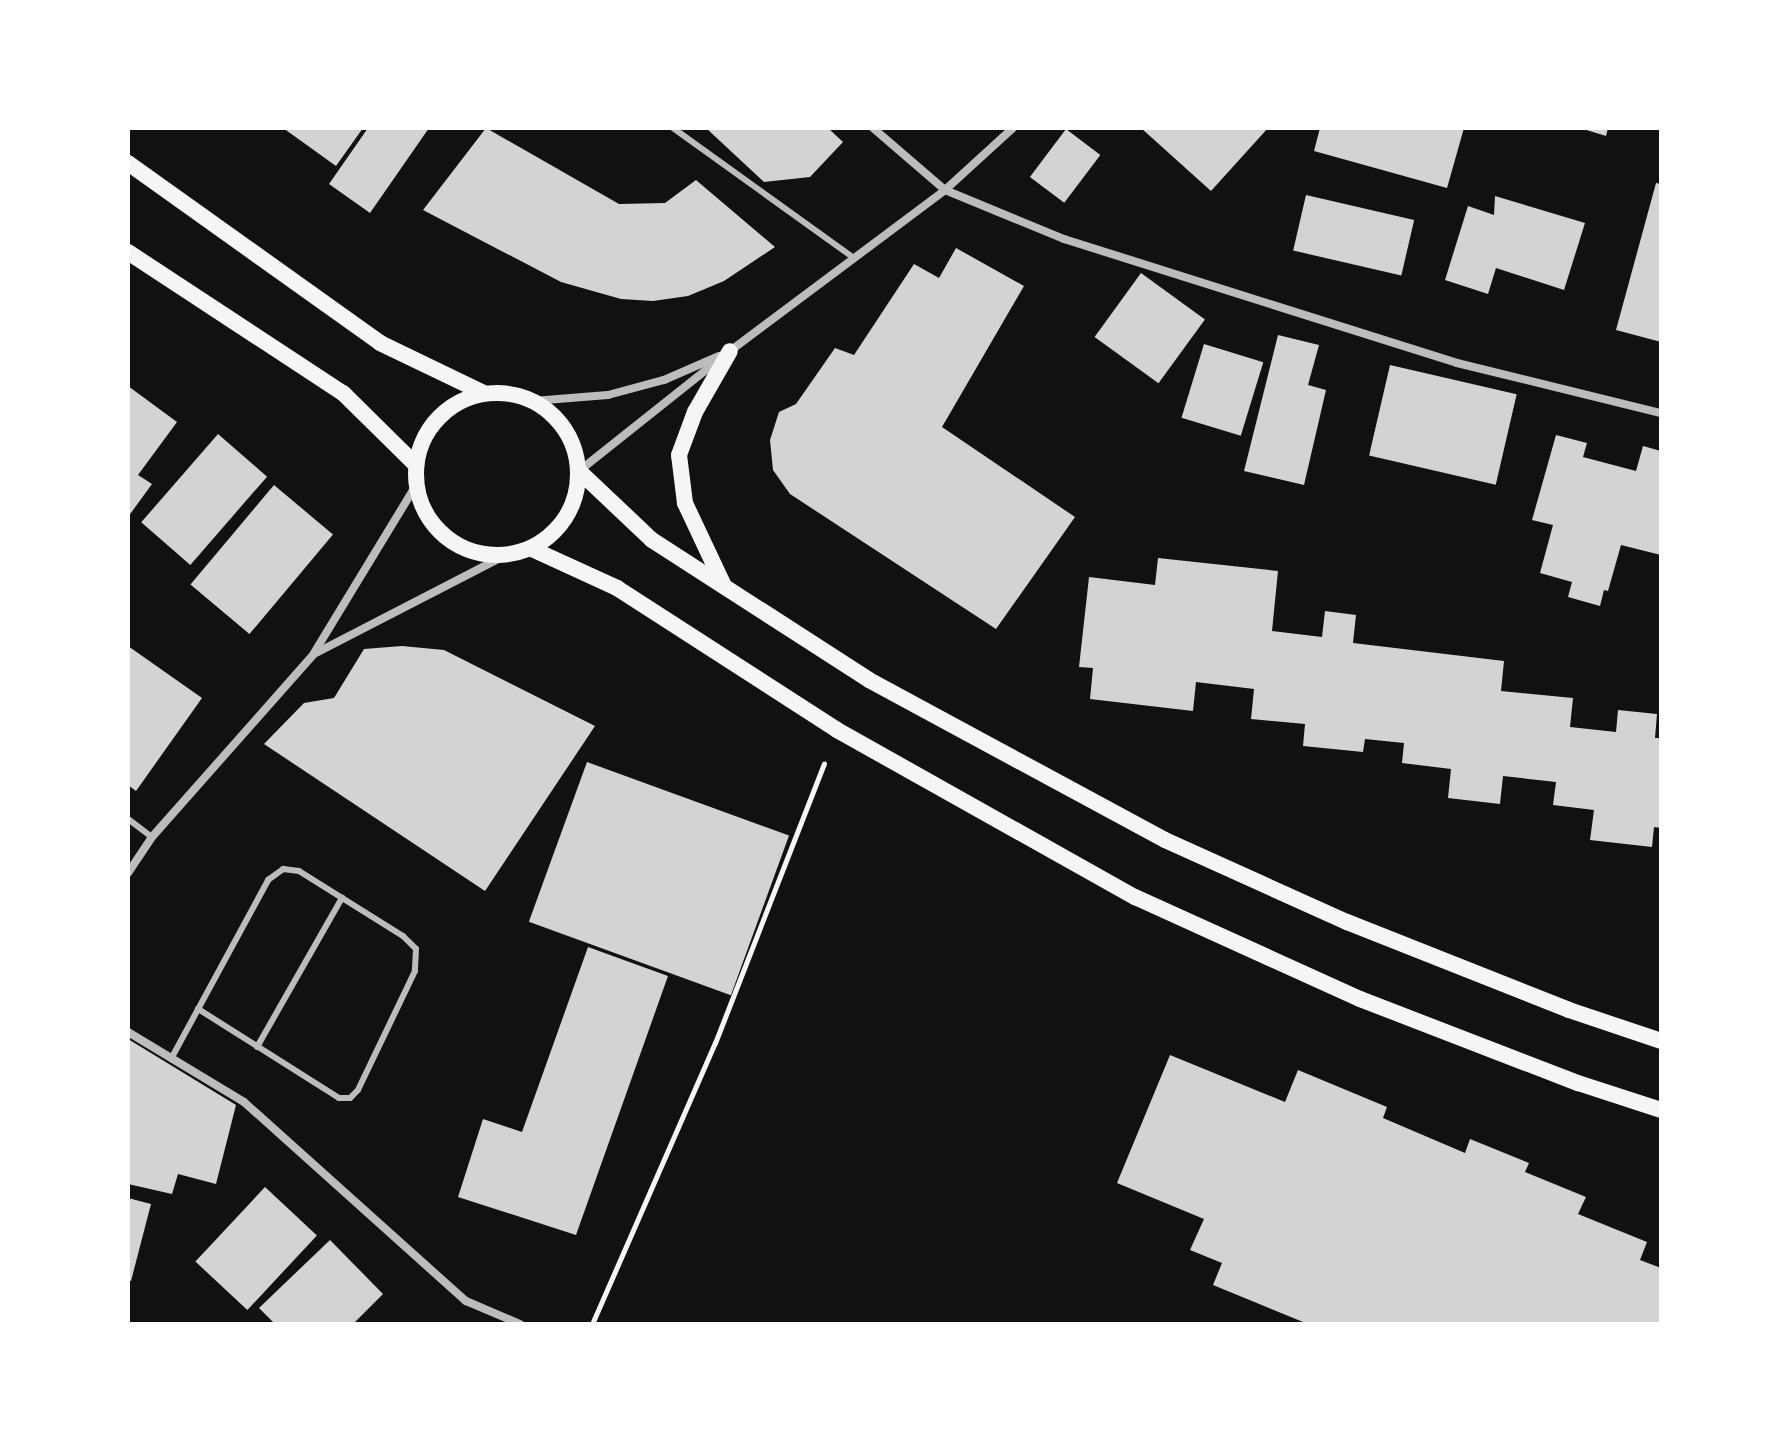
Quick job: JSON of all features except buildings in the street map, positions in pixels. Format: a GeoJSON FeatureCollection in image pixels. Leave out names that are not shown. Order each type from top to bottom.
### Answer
{"type":"FeatureCollection","features":[{"type":"Feature","properties":{"kind":"main road"},"geometry":{"type":"LineString","coordinates":[[128,163],[380,343],[484,393]]}},
{"type":"Feature","properties":{"kind":"main road"},"geometry":{"type":"LineString","coordinates":[[128,252],[343,393],[416,465]]}},
{"type":"Feature","properties":{"kind":"main road"},"geometry":{"type":"LineString","coordinates":[[724,587],[685,503],[679,455],[695,412],[730,351]]}},
{"type":"Feature","properties":{"kind":"main road"},"geometry":{"type":"LineString","coordinates":[[484,393],[512,394],[533,401],[552,414],[567,432],[579,471],[577,495],[567,517],[552,536],[532,549],[504,556],[476,554],[451,542],[431,523],[416,485],[416,465],[421,444],[432,425],[464,398],[484,393]]}},
{"type":"Feature","properties":{"kind":"main road"},"geometry":{"type":"LineString","coordinates":[[579,471],[652,540],[869,680],[1165,840],[1347,922],[1569,1010],[1661,1041]]}},
{"type":"Feature","properties":{"kind":"main road"},"geometry":{"type":"LineString","coordinates":[[532,549],[617,588],[837,730],[1135,897],[1360,999],[1578,1083],[1661,1110]]}},
{"type":"Feature","properties":{"kind":"street"},"geometry":{"type":"LineString","coordinates":[[873,128],[945,190],[1064,239],[1457,363],[1661,413]]}},
{"type":"Feature","properties":{"kind":"street"},"geometry":{"type":"LineString","coordinates":[[579,471],[730,351],[945,190],[1013,128]]}},
{"type":"Feature","properties":{"kind":"street"},"geometry":{"type":"LineString","coordinates":[[533,401],[608,395],[664,380],[730,351]]}},
{"type":"Feature","properties":{"kind":"street"},"geometry":{"type":"LineString","coordinates":[[128,873],[152,837],[314,654],[416,485]]}},
{"type":"Feature","properties":{"kind":"street"},"geometry":{"type":"LineString","coordinates":[[314,654],[504,556]]}},
{"type":"Feature","properties":{"kind":"street"},"geometry":{"type":"LineString","coordinates":[[128,1032],[244,1102],[466,1301],[520,1324]]}},
{"type":"Feature","properties":{"kind":"lane"},"geometry":{"type":"LineString","coordinates":[[673,128],[854,258]]}},
{"type":"Feature","properties":{"kind":"lane"},"geometry":{"type":"LineString","coordinates":[[128,819],[152,837]]}},
{"type":"Feature","properties":{"kind":"lane"},"geometry":{"type":"LineString","coordinates":[[171,1059],[198,1009],[268,880],[283,869],[299,871],[403,936],[416,949],[415,971],[358,1090],[350,1098],[339,1098],[198,1009]]}},
{"type":"Feature","properties":{"kind":"lane"},"geometry":{"type":"LineString","coordinates":[[257,1047],[342,898]]}},
{"type":"Feature","properties":{"kind":"path"},"geometry":{"type":"LineString","coordinates":[[592,1324],[715,1043],[837,730]]}}]}
